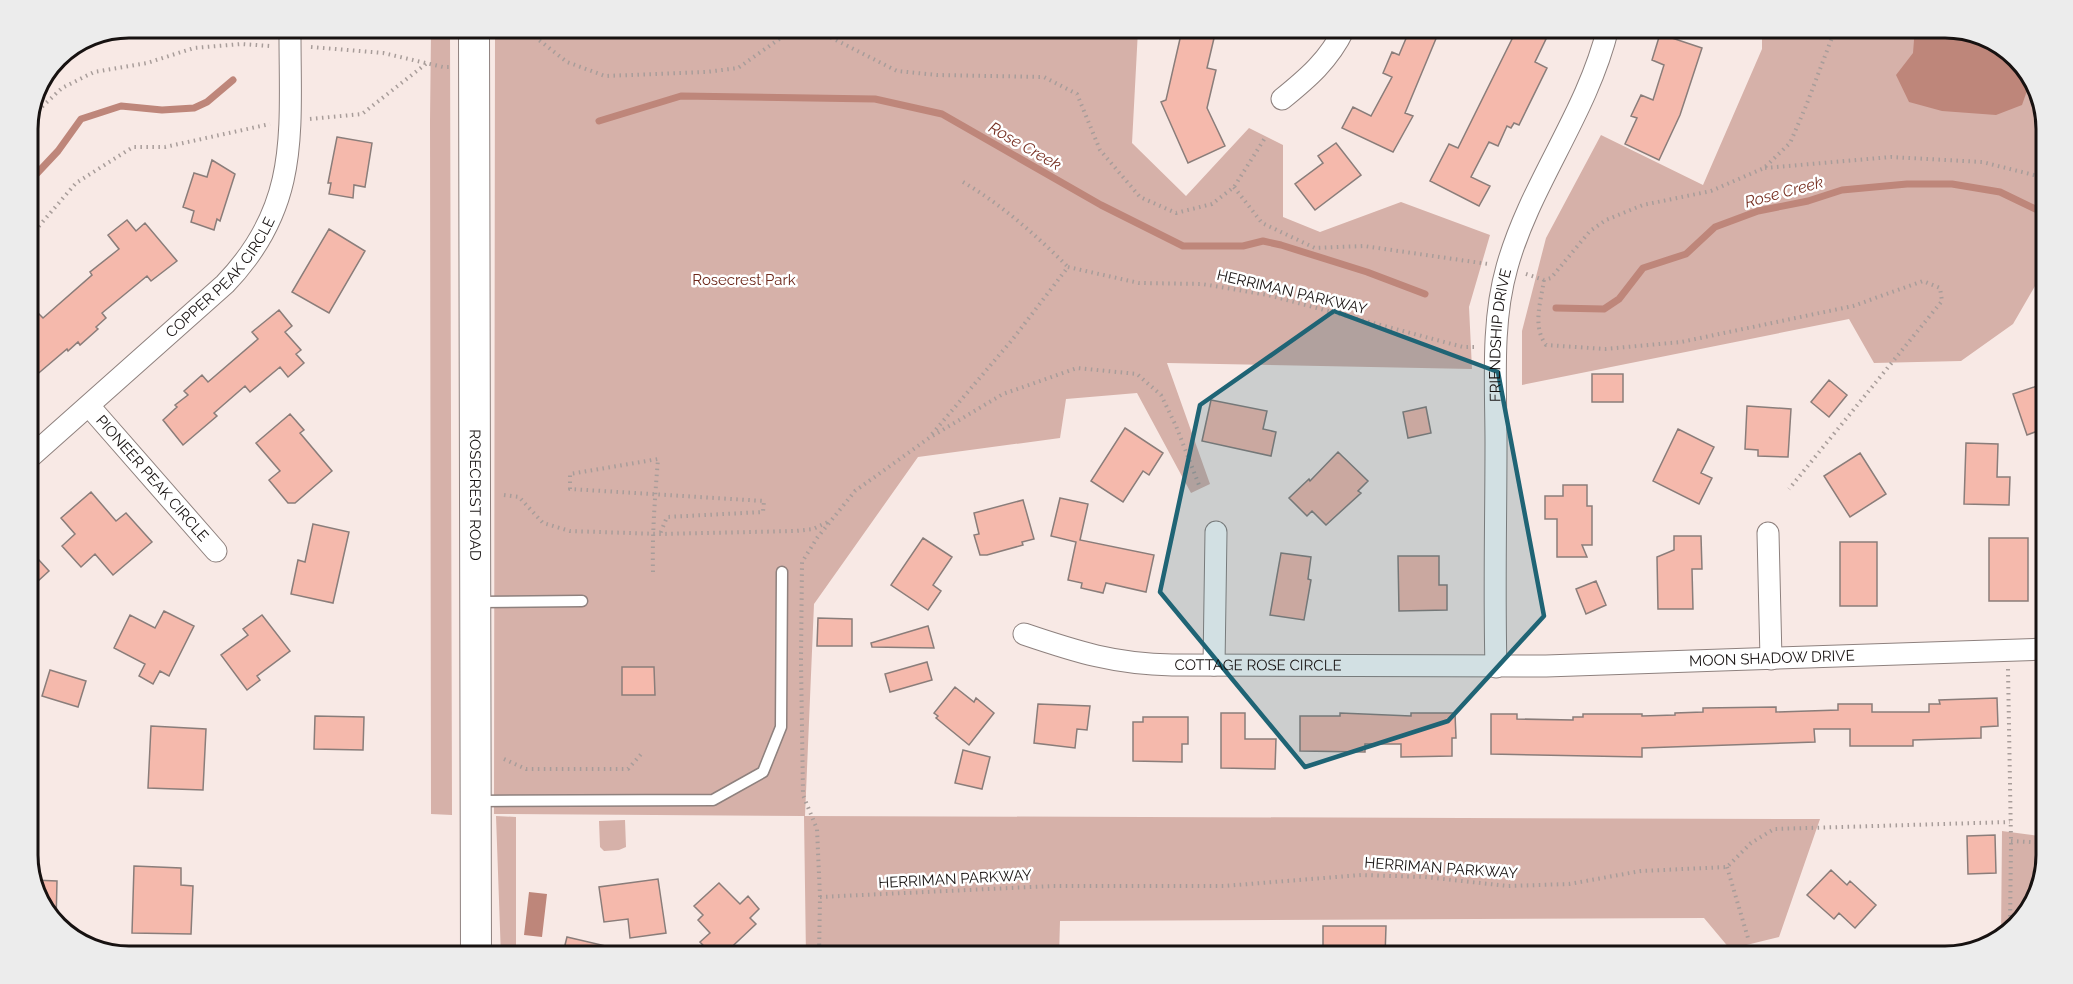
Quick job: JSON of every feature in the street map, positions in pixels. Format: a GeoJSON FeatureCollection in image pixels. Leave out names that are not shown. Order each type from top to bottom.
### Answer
{"type":"FeatureCollection","features":[{"type":"Feature","properties":{"kind":"main road","name":"ROSECREST ROAD"},"geometry":{"type":"LineString","coordinates":[[474,37],[476,946]]}},
{"type":"Feature","properties":{"kind":"street"},"geometry":{"type":"LineString","coordinates":[[1282,99],[1314,73],[1340,37]]}},
{"type":"Feature","properties":{"kind":"street","name":"FRIENDSHIP DRIVE"},"geometry":{"type":"LineString","coordinates":[[1496,667],[1496,353],[1501,290],[1518,233],[1588,91],[1606,37]]}},
{"type":"Feature","properties":{"kind":"street","name":"COPPER PEAK CIRCLE"},"geometry":{"type":"LineString","coordinates":[[38,450],[225,284],[242,266],[261,237],[279,197],[286,172],[290,137],[292,42]]}},
{"type":"Feature","properties":{"kind":"street","name":"PIONEER PEAK CIRCLE"},"geometry":{"type":"LineString","coordinates":[[89,406],[216,550]]}},
{"type":"Feature","properties":{"kind":"street"},"geometry":{"type":"LineString","coordinates":[[1215,665],[1216,532]]}},
{"type":"Feature","properties":{"kind":"street"},"geometry":{"type":"LineString","coordinates":[[1768,533],[1771,659]]}},
{"type":"Feature","properties":{"kind":"street","name":"COTTAGE ROSE CIRCLE"},"geometry":{"type":"LineString","coordinates":[[1024,634],[1087,655],[1127,663],[1496,667]]}},
{"type":"Feature","properties":{"kind":"street","name":"MOON SHADOW DRIVE"},"geometry":{"type":"LineString","coordinates":[[1496,667],[2036,649]]}},
{"type":"Feature","properties":{"kind":"lane"},"geometry":{"type":"LineString","coordinates":[[476,801],[713,800],[763,772],[781,727],[782,572]]}},
{"type":"Feature","properties":{"kind":"lane"},"geometry":{"type":"LineString","coordinates":[[475,602],[582,601]]}},
{"type":"Feature","properties":{"kind":"path"},"geometry":{"type":"LineString","coordinates":[[535,37],[567,62],[605,76],[706,72],[738,68],[782,37]]}},
{"type":"Feature","properties":{"kind":"path"},"geometry":{"type":"LineString","coordinates":[[830,37],[897,71],[937,75],[1044,77],[1077,94],[1100,150],[1140,197],[1176,213],[1212,204],[1234,187],[1265,138]]}},
{"type":"Feature","properties":{"kind":"path"},"geometry":{"type":"LineString","coordinates":[[1764,168],[1790,143],[1832,37]]}},
{"type":"Feature","properties":{"kind":"path"},"geometry":{"type":"LineString","coordinates":[[40,108],[62,88],[94,72],[147,63],[194,48],[292,42],[383,53],[443,67]]}},
{"type":"Feature","properties":{"kind":"path"},"geometry":{"type":"LineString","coordinates":[[306,119],[362,114],[427,63]]}},
{"type":"Feature","properties":{"kind":"path"},"geometry":{"type":"LineString","coordinates":[[38,227],[76,183],[133,147],[165,147],[278,123]]}},
{"type":"Feature","properties":{"kind":"path"},"geometry":{"type":"LineString","coordinates":[[1525,273],[1544,280],[1551,278],[1590,231],[1606,220],[1643,205],[1711,191],[1764,168],[1890,157],[1982,162],[2035,175]]}},
{"type":"Feature","properties":{"kind":"path"},"geometry":{"type":"LineString","coordinates":[[929,438],[1012,340],[1068,267],[1038,236],[985,195],[963,182]]}},
{"type":"Feature","properties":{"kind":"path"},"geometry":{"type":"LineString","coordinates":[[1234,187],[1262,223],[1315,248],[1364,246],[1489,264]]}},
{"type":"Feature","properties":{"kind":"path","name":"HERRIMAN PARKWAY"},"geometry":{"type":"LineString","coordinates":[[1068,267],[1139,283],[1202,284],[1268,296],[1462,347],[1477,347]]}},
{"type":"Feature","properties":{"kind":"path"},"geometry":{"type":"LineString","coordinates":[[1544,280],[1538,323],[1539,336],[1546,345],[1605,349],[1682,342],[1852,306],[1923,281],[1940,288],[1942,301],[1789,489]]}},
{"type":"Feature","properties":{"kind":"path"},"geometry":{"type":"LineString","coordinates":[[819,946],[817,829],[803,795],[802,562],[817,538],[855,491],[929,438],[1003,394],[1077,368],[1137,374],[1161,395],[1199,485]]}},
{"type":"Feature","properties":{"kind":"path"},"geometry":{"type":"LineString","coordinates":[[653,572],[652,533],[655,494],[658,459],[570,474],[570,489],[655,494],[764,501],[763,512],[667,517],[660,534]]}},
{"type":"Feature","properties":{"kind":"path"},"geometry":{"type":"LineString","coordinates":[[504,495],[519,497],[543,523],[570,531],[660,534],[796,531],[813,529],[831,521]]}},
{"type":"Feature","properties":{"kind":"path"},"geometry":{"type":"LineString","coordinates":[[2008,662],[2010,919]]}},
{"type":"Feature","properties":{"kind":"path"},"geometry":{"type":"LineString","coordinates":[[504,759],[526,769],[628,769],[642,753]]}},
{"type":"Feature","properties":{"kind":"path"},"geometry":{"type":"LineString","coordinates":[[1748,938],[1727,867],[1751,843],[1774,829],[2010,822]]}},
{"type":"Feature","properties":{"kind":"path"},"geometry":{"type":"LineString","coordinates":[[2011,841],[2036,842]]}},
{"type":"Feature","properties":{"kind":"path","name":"HERRIMAN PARKWAY"},"geometry":{"type":"LineString","coordinates":[[820,897],[1052,886],[1224,886],[1360,875],[1425,877],[1509,886],[1569,884],[1641,871],[1727,867]]}},
{"type":"Feature","properties":{"kind":"highlighted area"},"geometry":{"type":"Polygon","coordinates":[[[1334,311],[1498,372],[1544,616],[1448,721],[1305,767],[1160,592],[1200,405],[1334,311]]]}},
{"type":"Feature","properties":{"kind":"green space"},"geometry":{"type":"Polygon","coordinates":[[[431,37],[450,37],[452,815],[431,814],[431,37]]]}},
{"type":"Feature","properties":{"kind":"green space","name":"Rosecrest Park"},"geometry":{"type":"Polygon","coordinates":[[[495,37],[1138,37],[1132,143],[1186,196],[1249,128],[1283,145],[1283,217],[1320,232],[1401,202],[1490,235],[1469,307],[1472,369],[1167,363],[1210,484],[1191,493],[1137,393],[1066,399],[1060,438],[918,457],[814,604],[805,816],[1820,819],[1779,937],[1742,946],[1727,946],[1704,918],[1060,921],[1059,946],[806,946],[804,816],[494,814],[495,37]]]}},
{"type":"Feature","properties":{"kind":"green space"},"geometry":{"type":"Polygon","coordinates":[[[1762,37],[1945,37],[1979,44],[2009,64],[2029,94],[2035,122],[2035,286],[2013,324],[1961,361],[1874,363],[1849,319],[1522,385],[1522,331],[1546,238],[1601,135],[1703,185],[1762,49],[1762,37]]]}},
{"type":"Feature","properties":{"kind":"green space"},"geometry":{"type":"Polygon","coordinates":[[[496,816],[516,817],[516,946],[501,946],[496,816]]]}},
{"type":"Feature","properties":{"kind":"green space"},"geometry":{"type":"Polygon","coordinates":[[[625,820],[626,847],[604,851],[600,847],[599,821],[625,820]]]}},
{"type":"Feature","properties":{"kind":"green space"},"geometry":{"type":"Polygon","coordinates":[[[2002,831],[2036,836],[2034,873],[2029,890],[2017,911],[2001,926],[2002,831]]]}},
{"type":"Feature","properties":{"kind":"shaded area"},"geometry":{"type":"Polygon","coordinates":[[[1914,37],[1945,37],[1979,44],[2000,56],[2017,73],[2027,91],[2022,105],[1996,115],[1942,111],[1909,102],[1896,75],[1913,53],[1914,37]]]}},
{"type":"Feature","properties":{"kind":"shaded area"},"geometry":{"type":"Polygon","coordinates":[[[529,892],[547,894],[542,937],[524,935],[529,892]]]}},
{"type":"Feature","properties":{"kind":"building"},"geometry":{"type":"Polygon","coordinates":[[[1180,37],[1214,37],[1207,68],[1216,70],[1207,108],[1225,146],[1188,163],[1161,102],[1166,100],[1180,37]]]}},
{"type":"Feature","properties":{"kind":"building"},"geometry":{"type":"Polygon","coordinates":[[[1407,37],[1437,37],[1405,113],[1413,116],[1393,152],[1342,128],[1353,107],[1371,116],[1392,77],[1383,73],[1392,52],[1399,55],[1407,37]]]}},
{"type":"Feature","properties":{"kind":"building"},"geometry":{"type":"Polygon","coordinates":[[[1513,37],[1546,39],[1535,62],[1547,68],[1519,125],[1514,123],[1511,128],[1507,126],[1498,146],[1489,142],[1471,177],[1490,186],[1479,206],[1430,181],[1449,144],[1458,148],[1513,37]]]}},
{"type":"Feature","properties":{"kind":"building"},"geometry":{"type":"Polygon","coordinates":[[[1659,37],[1669,37],[1702,48],[1680,115],[1659,160],[1625,144],[1637,118],[1631,116],[1641,95],[1653,100],[1664,65],[1652,60],[1659,37]]]}},
{"type":"Feature","properties":{"kind":"building"},"geometry":{"type":"Polygon","coordinates":[[[337,137],[372,143],[365,187],[354,185],[353,198],[329,194],[331,183],[328,183],[337,137]]]}},
{"type":"Feature","properties":{"kind":"building"},"geometry":{"type":"Polygon","coordinates":[[[1336,143],[1361,175],[1315,210],[1295,184],[1323,163],[1318,156],[1336,143]]]}},
{"type":"Feature","properties":{"kind":"building"},"geometry":{"type":"Polygon","coordinates":[[[212,160],[235,174],[220,221],[217,219],[214,230],[191,222],[194,211],[183,207],[194,173],[207,177],[212,160]]]}},
{"type":"Feature","properties":{"kind":"building"},"geometry":{"type":"Polygon","coordinates":[[[127,220],[136,231],[145,223],[177,261],[151,281],[147,276],[102,313],[106,318],[96,327],[98,329],[80,345],[78,342],[68,351],[67,349],[38,374],[38,315],[43,318],[92,275],[90,272],[119,249],[108,235],[127,220]]]}},
{"type":"Feature","properties":{"kind":"building"},"geometry":{"type":"Polygon","coordinates":[[[329,229],[365,251],[329,313],[292,292],[329,229]]]}},
{"type":"Feature","properties":{"kind":"building"},"geometry":{"type":"Polygon","coordinates":[[[279,310],[292,326],[285,332],[301,350],[296,354],[304,363],[288,377],[280,367],[250,392],[245,386],[214,413],[217,416],[183,445],[163,420],[177,407],[175,405],[188,395],[184,391],[202,375],[208,382],[258,339],[252,332],[279,310]]]}},
{"type":"Feature","properties":{"kind":"building"},"geometry":{"type":"Polygon","coordinates":[[[1592,374],[1623,374],[1623,402],[1592,402],[1592,374]]]}},
{"type":"Feature","properties":{"kind":"building"},"geometry":{"type":"Polygon","coordinates":[[[1829,380],[1847,395],[1829,417],[1811,402],[1829,380]]]}},
{"type":"Feature","properties":{"kind":"building"},"geometry":{"type":"Polygon","coordinates":[[[2035,387],[2035,432],[2027,435],[2013,394],[2035,387]]]}},
{"type":"Feature","properties":{"kind":"building"},"geometry":{"type":"Polygon","coordinates":[[[1211,400],[1267,411],[1263,429],[1276,432],[1271,456],[1202,441],[1211,400]]]}},
{"type":"Feature","properties":{"kind":"building"},"geometry":{"type":"Polygon","coordinates":[[[1747,406],[1791,409],[1788,457],[1758,456],[1758,450],[1745,449],[1747,406]]]}},
{"type":"Feature","properties":{"kind":"building"},"geometry":{"type":"Polygon","coordinates":[[[1426,407],[1431,433],[1408,438],[1403,412],[1426,407]]]}},
{"type":"Feature","properties":{"kind":"building"},"geometry":{"type":"Polygon","coordinates":[[[290,414],[304,430],[300,433],[332,471],[295,503],[288,503],[269,480],[280,471],[256,443],[290,414]]]}},
{"type":"Feature","properties":{"kind":"building"},"geometry":{"type":"Polygon","coordinates":[[[1125,428],[1163,453],[1149,475],[1143,471],[1123,502],[1091,481],[1125,428]]]}},
{"type":"Feature","properties":{"kind":"building"},"geometry":{"type":"Polygon","coordinates":[[[1678,429],[1714,447],[1701,473],[1712,478],[1699,504],[1653,481],[1678,429]]]}},
{"type":"Feature","properties":{"kind":"building"},"geometry":{"type":"Polygon","coordinates":[[[1966,443],[1998,444],[1997,477],[2010,477],[2009,505],[1964,504],[1966,443]]]}},
{"type":"Feature","properties":{"kind":"building"},"geometry":{"type":"Polygon","coordinates":[[[1338,452],[1368,481],[1358,491],[1361,493],[1326,525],[1312,511],[1307,516],[1289,498],[1309,479],[1310,481],[1338,452]]]}},
{"type":"Feature","properties":{"kind":"building"},"geometry":{"type":"Polygon","coordinates":[[[1860,453],[1886,494],[1850,517],[1824,476],[1860,453]]]}},
{"type":"Feature","properties":{"kind":"building"},"geometry":{"type":"Polygon","coordinates":[[[1563,485],[1587,485],[1587,506],[1592,506],[1592,545],[1582,545],[1587,557],[1557,557],[1557,519],[1545,519],[1545,496],[1563,496],[1563,485]]]}},
{"type":"Feature","properties":{"kind":"building"},"geometry":{"type":"Polygon","coordinates":[[[91,492],[116,521],[126,513],[152,542],[113,575],[95,554],[81,567],[62,546],[75,534],[61,518],[91,492]]]}},
{"type":"Feature","properties":{"kind":"building"},"geometry":{"type":"Polygon","coordinates":[[[1060,498],[1088,504],[1080,540],[1154,555],[1146,592],[1106,583],[1103,593],[1081,588],[1082,583],[1068,580],[1076,542],[1051,536],[1060,498]]]}},
{"type":"Feature","properties":{"kind":"building"},"geometry":{"type":"Polygon","coordinates":[[[1023,500],[1034,539],[1022,542],[1023,545],[980,555],[974,535],[979,534],[974,513],[1023,500]]]}},
{"type":"Feature","properties":{"kind":"building"},"geometry":{"type":"Polygon","coordinates":[[[313,524],[349,532],[333,603],[291,594],[298,560],[305,562],[313,524]]]}},
{"type":"Feature","properties":{"kind":"building"},"geometry":{"type":"Polygon","coordinates":[[[1674,536],[1701,536],[1702,569],[1692,569],[1693,609],[1658,609],[1657,557],[1674,550],[1674,536]]]}},
{"type":"Feature","properties":{"kind":"building"},"geometry":{"type":"Polygon","coordinates":[[[923,538],[952,557],[933,585],[941,591],[928,610],[891,585],[923,538]]]}},
{"type":"Feature","properties":{"kind":"building"},"geometry":{"type":"Polygon","coordinates":[[[1989,538],[2028,538],[2028,601],[1989,601],[1989,538]]]}},
{"type":"Feature","properties":{"kind":"building"},"geometry":{"type":"Polygon","coordinates":[[[1840,542],[1877,542],[1877,606],[1840,606],[1840,542]]]}},
{"type":"Feature","properties":{"kind":"building"},"geometry":{"type":"Polygon","coordinates":[[[1281,553],[1311,557],[1308,579],[1311,580],[1304,620],[1270,615],[1281,553]]]}},
{"type":"Feature","properties":{"kind":"building"},"geometry":{"type":"Polygon","coordinates":[[[1398,556],[1439,556],[1439,585],[1447,585],[1447,610],[1399,611],[1398,556]]]}},
{"type":"Feature","properties":{"kind":"building"},"geometry":{"type":"Polygon","coordinates":[[[38,559],[49,571],[38,581],[38,559]]]}},
{"type":"Feature","properties":{"kind":"building"},"geometry":{"type":"Polygon","coordinates":[[[1596,581],[1606,605],[1586,614],[1576,589],[1596,581]]]}},
{"type":"Feature","properties":{"kind":"building"},"geometry":{"type":"Polygon","coordinates":[[[164,611],[194,626],[169,676],[160,671],[153,684],[139,676],[145,664],[114,648],[130,615],[155,628],[164,611]]]}},
{"type":"Feature","properties":{"kind":"building"},"geometry":{"type":"Polygon","coordinates":[[[262,615],[290,651],[257,676],[260,680],[247,690],[221,655],[248,635],[243,629],[262,615]]]}},
{"type":"Feature","properties":{"kind":"building"},"geometry":{"type":"Polygon","coordinates":[[[818,618],[852,619],[852,646],[817,646],[818,618]]]}},
{"type":"Feature","properties":{"kind":"building"},"geometry":{"type":"Polygon","coordinates":[[[928,626],[934,648],[872,647],[871,643],[928,626]]]}},
{"type":"Feature","properties":{"kind":"building"},"geometry":{"type":"Polygon","coordinates":[[[927,662],[932,680],[890,692],[885,674],[927,662]]]}},
{"type":"Feature","properties":{"kind":"building"},"geometry":{"type":"Polygon","coordinates":[[[622,667],[654,667],[655,695],[622,695],[622,667]]]}},
{"type":"Feature","properties":{"kind":"building"},"geometry":{"type":"Polygon","coordinates":[[[50,670],[86,681],[78,707],[42,696],[50,670]]]}},
{"type":"Feature","properties":{"kind":"building"},"geometry":{"type":"Polygon","coordinates":[[[955,687],[974,702],[976,698],[994,713],[969,745],[936,718],[938,716],[934,713],[955,687]]]}},
{"type":"Feature","properties":{"kind":"building"},"geometry":{"type":"Polygon","coordinates":[[[1997,698],[1998,726],[1981,727],[1981,738],[1913,740],[1913,746],[1850,746],[1850,729],[1814,729],[1815,742],[1642,748],[1642,757],[1491,754],[1491,714],[1517,714],[1517,719],[1573,720],[1573,717],[1583,717],[1583,714],[1675,715],[1675,713],[1703,712],[1703,708],[1776,707],[1776,712],[1838,710],[1838,704],[1872,704],[1872,712],[1929,712],[1929,704],[1940,704],[1939,700],[1997,698]]]}},
{"type":"Feature","properties":{"kind":"building"},"geometry":{"type":"Polygon","coordinates":[[[1038,704],[1090,706],[1087,730],[1077,729],[1075,748],[1034,743],[1038,704]]]}},
{"type":"Feature","properties":{"kind":"building"},"geometry":{"type":"Polygon","coordinates":[[[1221,713],[1245,713],[1245,739],[1276,739],[1275,769],[1221,768],[1221,713]]]}},
{"type":"Feature","properties":{"kind":"building"},"geometry":{"type":"Polygon","coordinates":[[[1340,713],[1411,716],[1411,713],[1455,713],[1456,738],[1452,738],[1452,756],[1401,757],[1401,744],[1365,744],[1365,752],[1300,751],[1300,716],[1340,716],[1340,713]]]}},
{"type":"Feature","properties":{"kind":"building"},"geometry":{"type":"Polygon","coordinates":[[[315,716],[364,717],[363,750],[314,749],[315,716]]]}},
{"type":"Feature","properties":{"kind":"building"},"geometry":{"type":"Polygon","coordinates":[[[1143,717],[1188,717],[1188,744],[1182,744],[1182,762],[1133,761],[1133,722],[1143,722],[1143,717]]]}},
{"type":"Feature","properties":{"kind":"building"},"geometry":{"type":"Polygon","coordinates":[[[151,726],[206,729],[203,790],[148,788],[151,726]]]}},
{"type":"Feature","properties":{"kind":"building"},"geometry":{"type":"Polygon","coordinates":[[[963,750],[990,757],[982,789],[955,783],[963,750]]]}},
{"type":"Feature","properties":{"kind":"building"},"geometry":{"type":"Polygon","coordinates":[[[1995,835],[1996,873],[1968,874],[1967,836],[1995,835]]]}},
{"type":"Feature","properties":{"kind":"building"},"geometry":{"type":"Polygon","coordinates":[[[134,866],[181,868],[181,885],[193,886],[191,934],[132,933],[134,866]]]}},
{"type":"Feature","properties":{"kind":"building"},"geometry":{"type":"Polygon","coordinates":[[[1831,870],[1847,885],[1850,881],[1876,905],[1855,928],[1839,913],[1834,919],[1807,895],[1831,870]]]}},
{"type":"Feature","properties":{"kind":"building"},"geometry":{"type":"Polygon","coordinates":[[[658,879],[666,933],[630,938],[628,919],[604,922],[599,887],[658,879]]]}},
{"type":"Feature","properties":{"kind":"building"},"geometry":{"type":"Polygon","coordinates":[[[41,880],[57,881],[56,911],[41,880]]]}},
{"type":"Feature","properties":{"kind":"building"},"geometry":{"type":"Polygon","coordinates":[[[719,883],[740,904],[748,896],[759,909],[750,918],[756,924],[733,946],[704,946],[700,942],[710,933],[698,920],[703,915],[694,906],[719,883]]]}},
{"type":"Feature","properties":{"kind":"building"},"geometry":{"type":"Polygon","coordinates":[[[1323,926],[1386,926],[1385,946],[1323,946],[1323,926]]]}},
{"type":"Feature","properties":{"kind":"building"},"geometry":{"type":"Polygon","coordinates":[[[567,937],[606,946],[565,946],[567,937]]]}},
{"type":"Feature","properties":{"kind":"waterway","name":"Rose Creek"},"geometry":{"type":"LineString","coordinates":[[38,172],[58,151],[81,119],[121,106],[162,110],[194,108],[207,102],[233,80]]}},
{"type":"Feature","properties":{"kind":"waterway","name":"Rose Creek"},"geometry":{"type":"LineString","coordinates":[[599,121],[681,96],[875,99],[942,114],[1101,205],[1183,246],[1243,246],[1263,241],[1367,272],[1425,294]]}},
{"type":"Feature","properties":{"kind":"waterway","name":"Rose Creek"},"geometry":{"type":"LineString","coordinates":[[1556,308],[1604,309],[1619,299],[1643,268],[1686,254],[1715,227],[1758,211],[1808,201],[1842,190],[1907,184],[1952,184],[2000,192],[2035,209]]}}]}
